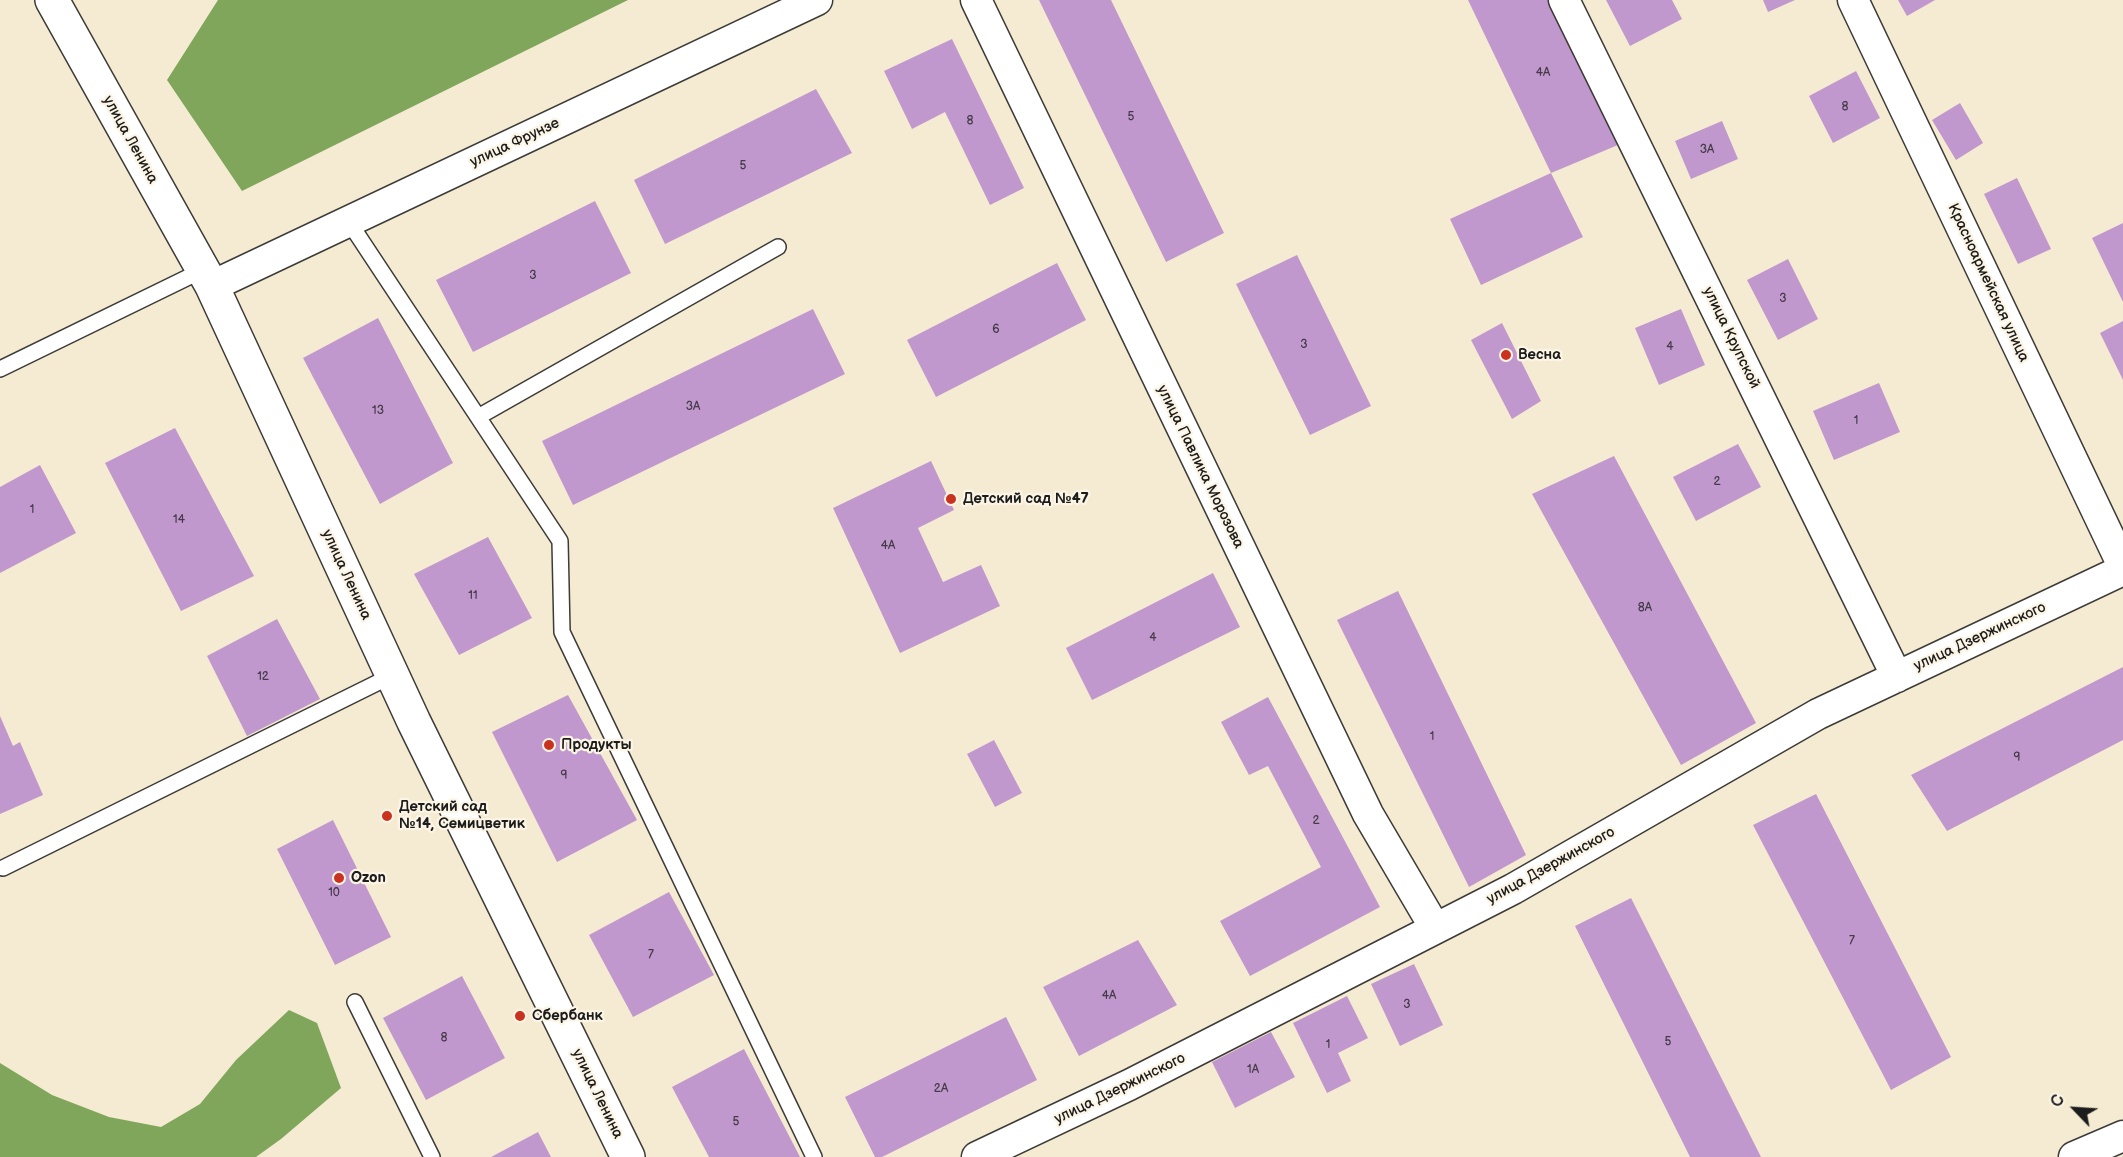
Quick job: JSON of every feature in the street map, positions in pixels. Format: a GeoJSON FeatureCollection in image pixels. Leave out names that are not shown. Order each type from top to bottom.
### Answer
{"type":"FeatureCollection","features":[{"type":"Feature","properties":{"kind":"street","name":"улица Ленина"},"geometry":{"type":"LineString","coordinates":[[52,0],[207,278],[393,675],[628,1157]]}},
{"type":"Feature","properties":{"kind":"street","name":"улица Фрунзе"},"geometry":{"type":"LineString","coordinates":[[207,278],[349,222],[817,0]]}},
{"type":"Feature","properties":{"kind":"street","name":"улица Павлика Морозова"},"geometry":{"type":"LineString","coordinates":[[976,0],[1368,814],[1435,928]]}},
{"type":"Feature","properties":{"kind":"street","name":"улица Крупской"},"geometry":{"type":"LineString","coordinates":[[1564,0],[1897,677]]}},
{"type":"Feature","properties":{"kind":"street","name":"Красноармейская улица"},"geometry":{"type":"LineString","coordinates":[[1853,0],[2123,568]]}},
{"type":"Feature","properties":{"kind":"street","name":"улица Дзержинского"},"geometry":{"type":"LineString","coordinates":[[977,1157],[1129,1085],[1513,889],[1818,714],[2123,568]]}},
{"type":"Feature","properties":{"kind":"street"},"geometry":{"type":"LineString","coordinates":[[2074,1157],[2123,1136]]}},
{"type":"Feature","properties":{"kind":"lane"},"geometry":{"type":"LineString","coordinates":[[349,222],[560,541],[562,632],[814,1157]]}},
{"type":"Feature","properties":{"kind":"lane"},"geometry":{"type":"LineString","coordinates":[[478,417],[778,247]]}},
{"type":"Feature","properties":{"kind":"lane"},"geometry":{"type":"LineString","coordinates":[[0,369],[207,278]]}},
{"type":"Feature","properties":{"kind":"lane"},"geometry":{"type":"LineString","coordinates":[[3,868],[393,675]]}},
{"type":"Feature","properties":{"kind":"lane"},"geometry":{"type":"LineString","coordinates":[[355,1002],[432,1157]]}},
{"type":"Feature","properties":{"kind":"green space"},"geometry":{"type":"Polygon","coordinates":[[[218,0],[628,0],[242,191],[167,80],[218,0]]]}},
{"type":"Feature","properties":{"kind":"green space"},"geometry":{"type":"Polygon","coordinates":[[[289,1010],[317,1023],[341,1088],[256,1157],[0,1157],[0,1063],[52,1095],[109,1117],[161,1127],[200,1104],[236,1060],[289,1010]]]}},
{"type":"Feature","properties":{"kind":"building"},"geometry":{"type":"Polygon","coordinates":[[[1039,0],[1111,0],[1224,233],[1166,262],[1039,0]]]}},
{"type":"Feature","properties":{"kind":"building"},"geometry":{"type":"Polygon","coordinates":[[[1468,0],[1549,0],[1618,145],[1551,173],[1468,0]]]}},
{"type":"Feature","properties":{"kind":"building"},"geometry":{"type":"Polygon","coordinates":[[[1606,0],[1672,0],[1682,19],[1630,46],[1606,0]]]}},
{"type":"Feature","properties":{"kind":"building"},"geometry":{"type":"Polygon","coordinates":[[[1763,0],[1795,0],[1768,12],[1763,0]]]}},
{"type":"Feature","properties":{"kind":"building"},"geometry":{"type":"Polygon","coordinates":[[[1898,0],[1935,0],[1907,16],[1898,0]]]}},
{"type":"Feature","properties":{"kind":"building"},"geometry":{"type":"Polygon","coordinates":[[[952,39],[1024,188],[990,205],[945,112],[912,129],[884,71],[952,39]]]}},
{"type":"Feature","properties":{"kind":"building"},"geometry":{"type":"Polygon","coordinates":[[[1856,71],[1880,118],[1833,143],[1809,96],[1856,71]]]}},
{"type":"Feature","properties":{"kind":"building"},"geometry":{"type":"Polygon","coordinates":[[[816,89],[852,153],[665,244],[634,180],[816,89]]]}},
{"type":"Feature","properties":{"kind":"building"},"geometry":{"type":"Polygon","coordinates":[[[1960,103],[1983,143],[1956,160],[1932,120],[1960,103]]]}},
{"type":"Feature","properties":{"kind":"building"},"geometry":{"type":"Polygon","coordinates":[[[1722,121],[1738,159],[1691,179],[1675,141],[1722,121]]]}},
{"type":"Feature","properties":{"kind":"building"},"geometry":{"type":"Polygon","coordinates":[[[1551,173],[1583,237],[1481,285],[1450,219],[1551,173]]]}},
{"type":"Feature","properties":{"kind":"building"},"geometry":{"type":"Polygon","coordinates":[[[2017,178],[2051,249],[2018,264],[1984,194],[2017,178]]]}},
{"type":"Feature","properties":{"kind":"building"},"geometry":{"type":"Polygon","coordinates":[[[595,201],[631,273],[473,352],[436,280],[595,201]]]}},
{"type":"Feature","properties":{"kind":"building"},"geometry":{"type":"Polygon","coordinates":[[[2123,223],[2123,302],[2092,238],[2123,223]]]}},
{"type":"Feature","properties":{"kind":"building"},"geometry":{"type":"Polygon","coordinates":[[[1297,255],[1371,406],[1310,435],[1236,284],[1297,255]]]}},
{"type":"Feature","properties":{"kind":"building"},"geometry":{"type":"Polygon","coordinates":[[[1788,259],[1818,319],[1778,340],[1747,280],[1788,259]]]}},
{"type":"Feature","properties":{"kind":"building"},"geometry":{"type":"Polygon","coordinates":[[[1057,263],[1086,320],[936,397],[907,340],[1057,263]]]}},
{"type":"Feature","properties":{"kind":"building"},"geometry":{"type":"Polygon","coordinates":[[[813,309],[845,374],[573,505],[542,441],[813,309]]]}},
{"type":"Feature","properties":{"kind":"building"},"geometry":{"type":"Polygon","coordinates":[[[1681,309],[1705,365],[1659,385],[1635,328],[1681,309]]]}},
{"type":"Feature","properties":{"kind":"building"},"geometry":{"type":"Polygon","coordinates":[[[378,318],[453,463],[380,504],[303,358],[378,318]]]}},
{"type":"Feature","properties":{"kind":"building"},"geometry":{"type":"Polygon","coordinates":[[[2123,321],[2123,380],[2100,333],[2123,321]]]}},
{"type":"Feature","properties":{"kind":"building"},"geometry":{"type":"Polygon","coordinates":[[[1502,323],[1541,401],[1512,419],[1471,340],[1502,323]]]}},
{"type":"Feature","properties":{"kind":"building"},"geometry":{"type":"Polygon","coordinates":[[[1879,383],[1900,432],[1834,460],[1813,411],[1879,383]]]}},
{"type":"Feature","properties":{"kind":"building"},"geometry":{"type":"Polygon","coordinates":[[[175,428],[254,576],[181,611],[105,463],[175,428]]]}},
{"type":"Feature","properties":{"kind":"building"},"geometry":{"type":"Polygon","coordinates":[[[1738,444],[1761,487],[1696,521],[1673,477],[1738,444]]]}},
{"type":"Feature","properties":{"kind":"building"},"geometry":{"type":"Polygon","coordinates":[[[1614,456],[1756,723],[1681,765],[1532,494],[1614,456]]]}},
{"type":"Feature","properties":{"kind":"building"},"geometry":{"type":"Polygon","coordinates":[[[931,461],[954,510],[918,528],[943,582],[981,565],[1000,606],[900,653],[833,508],[931,461]]]}},
{"type":"Feature","properties":{"kind":"building"},"geometry":{"type":"Polygon","coordinates":[[[40,465],[76,533],[0,573],[0,487],[40,465]]]}},
{"type":"Feature","properties":{"kind":"building"},"geometry":{"type":"Polygon","coordinates":[[[488,537],[532,618],[459,655],[414,574],[488,537]]]}},
{"type":"Feature","properties":{"kind":"building"},"geometry":{"type":"Polygon","coordinates":[[[1213,573],[1240,627],[1092,700],[1066,648],[1213,573]]]}},
{"type":"Feature","properties":{"kind":"building"},"geometry":{"type":"Polygon","coordinates":[[[1398,591],[1526,855],[1469,887],[1337,620],[1398,591]]]}},
{"type":"Feature","properties":{"kind":"building"},"geometry":{"type":"Polygon","coordinates":[[[277,619],[320,699],[247,736],[207,656],[277,619]]]}},
{"type":"Feature","properties":{"kind":"building"},"geometry":{"type":"Polygon","coordinates":[[[2123,667],[2123,740],[1947,831],[1911,775],[2123,667]]]}},
{"type":"Feature","properties":{"kind":"building"},"geometry":{"type":"Polygon","coordinates":[[[568,695],[637,820],[557,862],[492,732],[568,695]]]}},
{"type":"Feature","properties":{"kind":"building"},"geometry":{"type":"Polygon","coordinates":[[[1268,697],[1380,907],[1250,976],[1220,921],[1321,867],[1268,766],[1249,775],[1221,722],[1268,697]]]}},
{"type":"Feature","properties":{"kind":"building"},"geometry":{"type":"Polygon","coordinates":[[[0,716],[13,746],[20,742],[43,795],[0,814],[0,716]]]}},
{"type":"Feature","properties":{"kind":"building"},"geometry":{"type":"Polygon","coordinates":[[[994,740],[1022,793],[995,807],[967,754],[994,740]]]}},
{"type":"Feature","properties":{"kind":"building"},"geometry":{"type":"Polygon","coordinates":[[[1816,794],[1951,1057],[1891,1090],[1753,825],[1816,794]]]}},
{"type":"Feature","properties":{"kind":"building"},"geometry":{"type":"Polygon","coordinates":[[[333,820],[391,937],[335,965],[277,849],[333,820]]]}},
{"type":"Feature","properties":{"kind":"building"},"geometry":{"type":"Polygon","coordinates":[[[669,892],[714,975],[633,1017],[589,935],[669,892]]]}},
{"type":"Feature","properties":{"kind":"building"},"geometry":{"type":"Polygon","coordinates":[[[1631,898],[1761,1157],[1690,1157],[1575,926],[1631,898]]]}},
{"type":"Feature","properties":{"kind":"building"},"geometry":{"type":"Polygon","coordinates":[[[1138,940],[1177,1005],[1079,1056],[1043,987],[1138,940]]]}},
{"type":"Feature","properties":{"kind":"building"},"geometry":{"type":"Polygon","coordinates":[[[1414,964],[1443,1025],[1400,1046],[1371,984],[1414,964]]]}},
{"type":"Feature","properties":{"kind":"building"},"geometry":{"type":"Polygon","coordinates":[[[462,976],[505,1058],[426,1100],[383,1018],[462,976]]]}},
{"type":"Feature","properties":{"kind":"building"},"geometry":{"type":"Polygon","coordinates":[[[1347,996],[1368,1038],[1338,1053],[1351,1081],[1327,1093],[1293,1023],[1347,996]]]}},
{"type":"Feature","properties":{"kind":"building"},"geometry":{"type":"Polygon","coordinates":[[[1006,1017],[1037,1080],[882,1157],[875,1157],[845,1097],[1006,1017]]]}},
{"type":"Feature","properties":{"kind":"building"},"geometry":{"type":"Polygon","coordinates":[[[1271,1032],[1295,1077],[1235,1108],[1212,1062],[1271,1032]]]}},
{"type":"Feature","properties":{"kind":"building"},"geometry":{"type":"Polygon","coordinates":[[[744,1049],[800,1157],[709,1157],[672,1087],[744,1049]]]}},
{"type":"Feature","properties":{"kind":"building"},"geometry":{"type":"Polygon","coordinates":[[[538,1132],[551,1157],[491,1157],[538,1132]]]}},
{"type":"Feature","properties":{"kind":"place","name":"Весна"},"geometry":{"type":"Point","coordinates":[1506,355]}},
{"type":"Feature","properties":{"kind":"place","name":"Детский сад №47"},"geometry":{"type":"Point","coordinates":[951,499]}},
{"type":"Feature","properties":{"kind":"place","name":"Продукты"},"geometry":{"type":"Point","coordinates":[549,745]}},
{"type":"Feature","properties":{"kind":"place","name":"Детский сад №14, Семицветик"},"geometry":{"type":"Point","coordinates":[387,816]}},
{"type":"Feature","properties":{"kind":"place","name":"Ozon"},"geometry":{"type":"Point","coordinates":[339,878]}},
{"type":"Feature","properties":{"kind":"place","name":"Сбербанк"},"geometry":{"type":"Point","coordinates":[520,1016]}}]}
